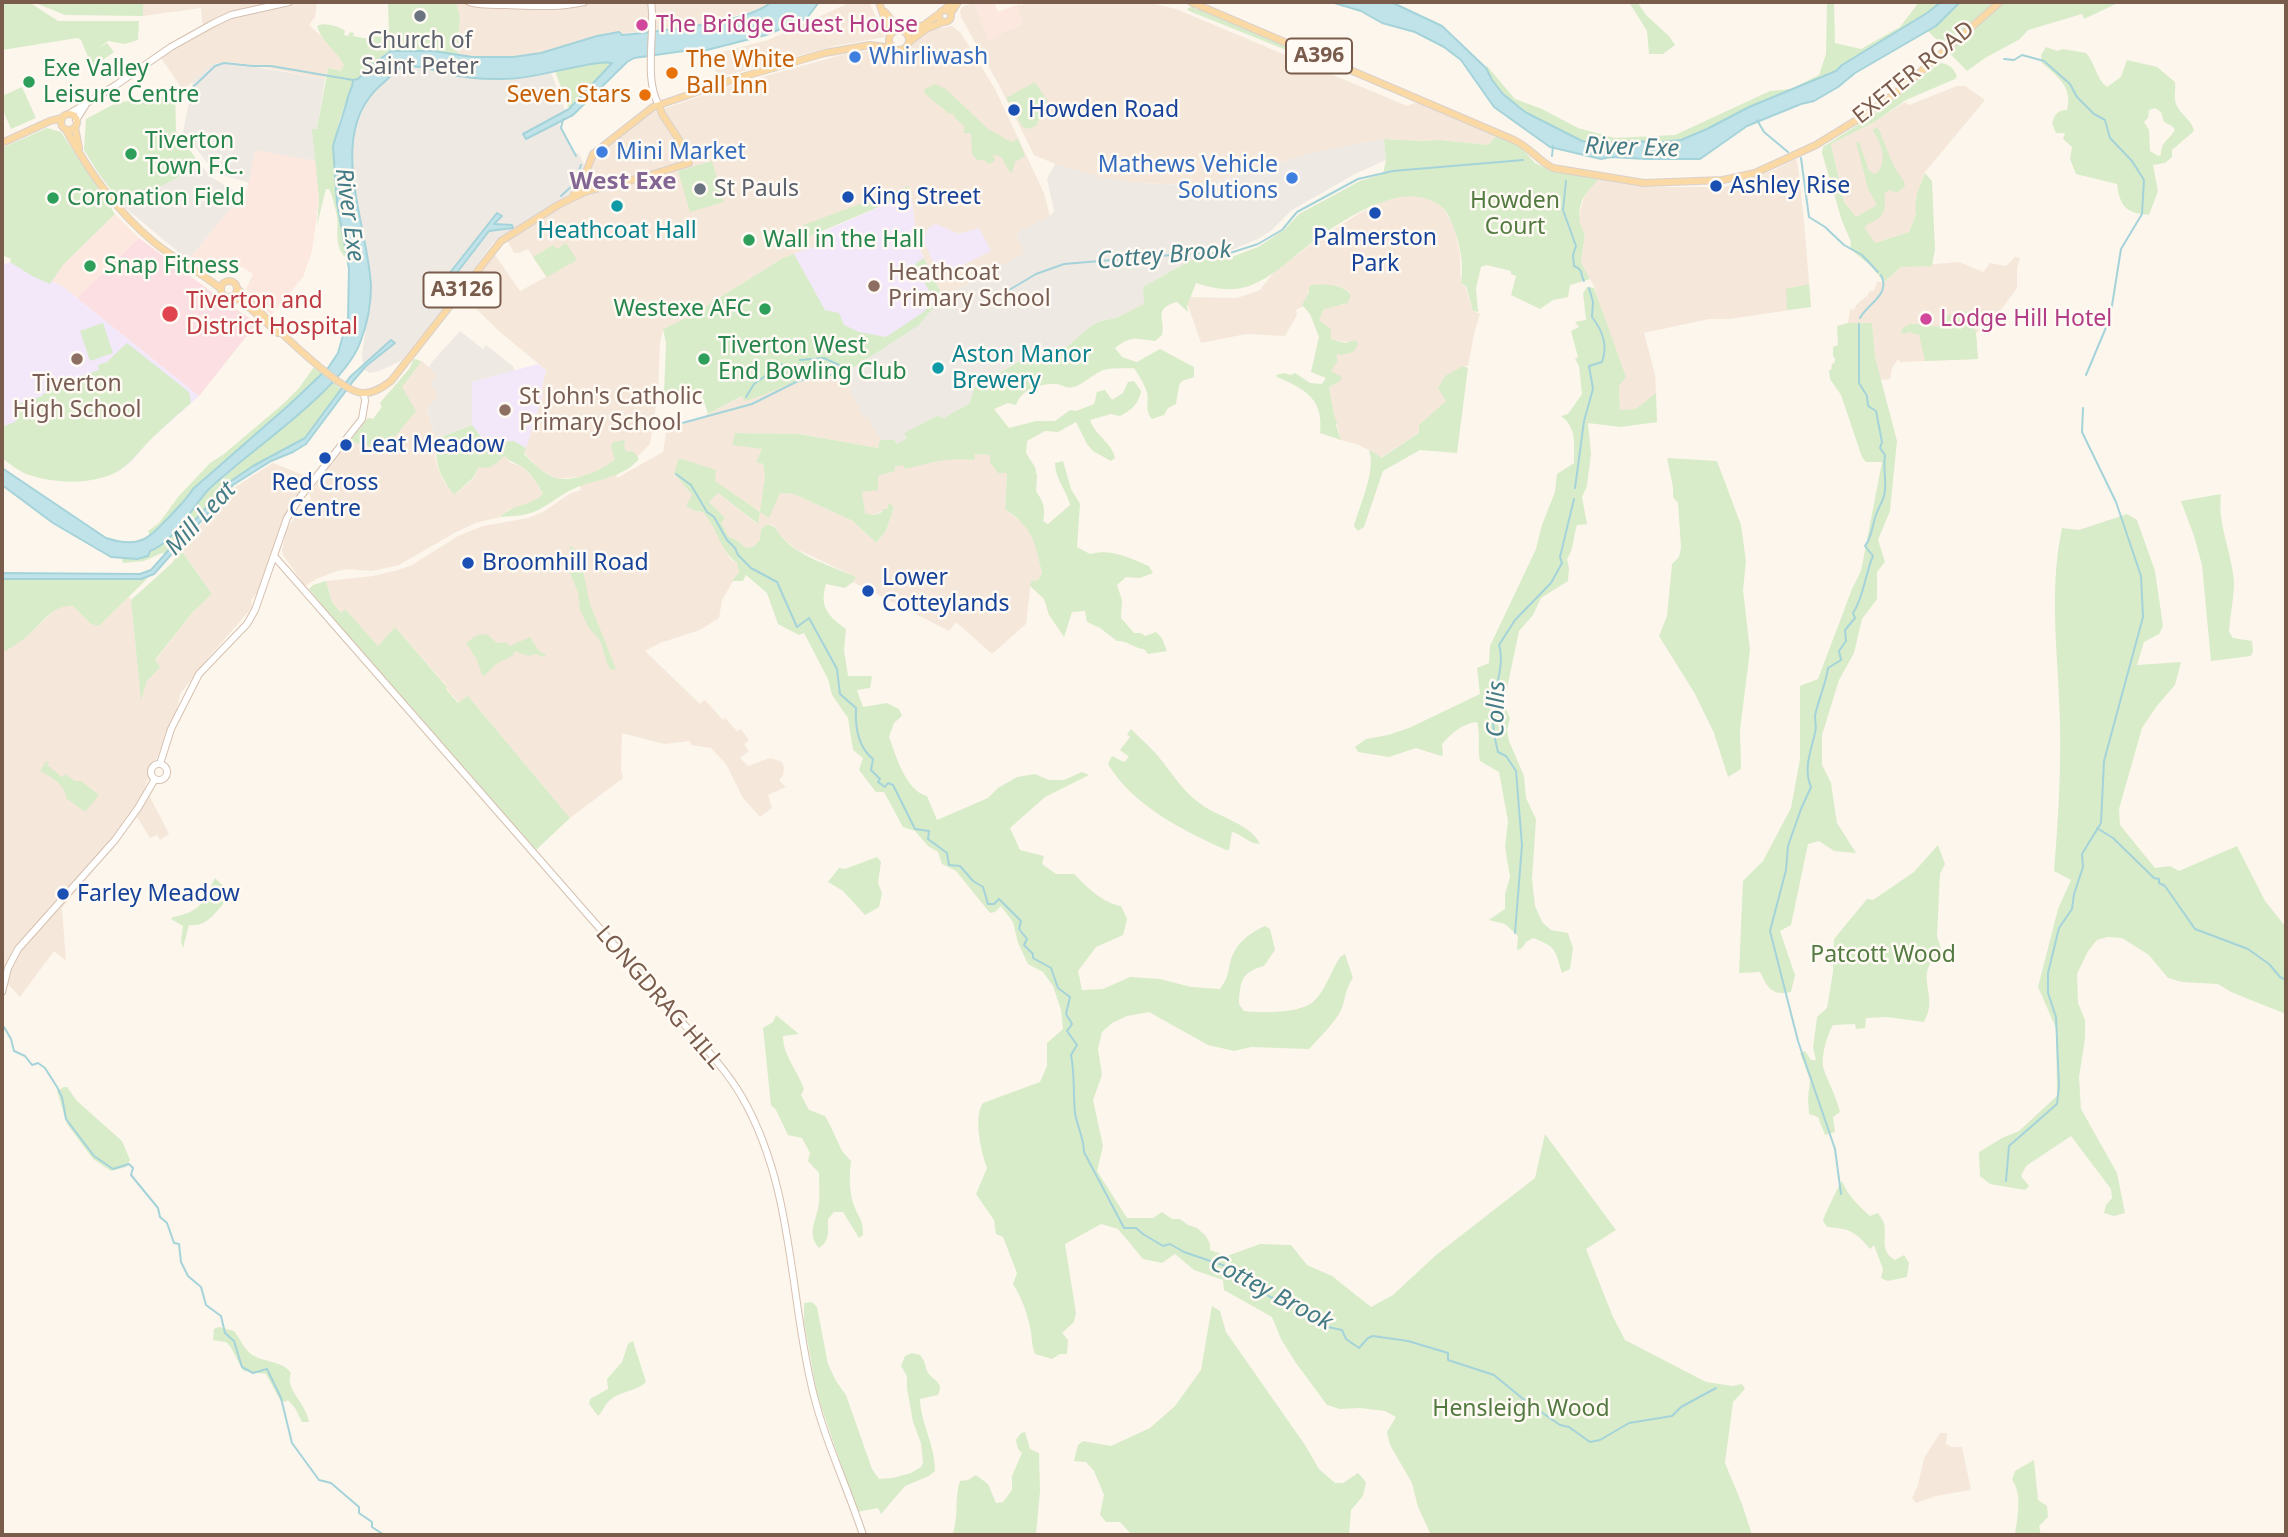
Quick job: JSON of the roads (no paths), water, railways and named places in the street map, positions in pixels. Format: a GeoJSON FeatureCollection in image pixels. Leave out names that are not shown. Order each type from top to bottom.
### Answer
{"type":"FeatureCollection","features":[{"type":"Feature","properties":{"kind":"main road"},"geometry":{"type":"LineString","coordinates":[[63,125],[69,114],[170,47],[214,23],[231,15],[289,2]]}},
{"type":"Feature","properties":{"kind":"main road"},"geometry":{"type":"LineString","coordinates":[[469,2],[549,8],[584,2]]}},
{"type":"Feature","properties":{"kind":"main road"},"geometry":{"type":"LineString","coordinates":[[890,36],[894,31],[924,25],[945,12],[952,2]]}},
{"type":"Feature","properties":{"kind":"main road"},"geometry":{"type":"LineString","coordinates":[[943,22],[939,17],[958,2]]}},
{"type":"Feature","properties":{"kind":"main road","name":"EXETER ROAD"},"geometry":{"type":"LineString","coordinates":[[1191,2],[1520,143],[1548,166],[1564,171],[1644,183],[1723,180],[1755,173],[1816,145],[1868,114],[1901,89],[2000,2]]}},
{"type":"Feature","properties":{"kind":"main road"},"geometry":{"type":"LineString","coordinates":[[652,5],[651,58],[654,91],[659,105]]}},
{"type":"Feature","properties":{"kind":"main road"},"geometry":{"type":"LineString","coordinates":[[881,5],[893,48],[903,48],[926,29],[950,20],[945,12]]}},
{"type":"Feature","properties":{"kind":"main road"},"geometry":{"type":"LineString","coordinates":[[881,5],[907,34],[908,43]]}},
{"type":"Feature","properties":{"kind":"main road","name":"A3126"},"geometry":{"type":"LineString","coordinates":[[870,45],[890,36]]}},
{"type":"Feature","properties":{"kind":"main road","name":"A3126"},"geometry":{"type":"LineString","coordinates":[[572,198],[581,185],[593,154],[659,105],[735,79],[836,50],[870,45],[893,48]]}},
{"type":"Feature","properties":{"kind":"main road"},"geometry":{"type":"LineString","coordinates":[[76,124],[86,105]]}},
{"type":"Feature","properties":{"kind":"main road","name":"A3126"},"geometry":{"type":"LineString","coordinates":[[364,394],[391,381],[501,241],[572,198],[597,188],[690,162],[689,155],[659,105]]}},
{"type":"Feature","properties":{"kind":"main road"},"geometry":{"type":"LineString","coordinates":[[69,114],[76,124],[79,153]]}},
{"type":"Feature","properties":{"kind":"main road"},"geometry":{"type":"LineString","coordinates":[[2,143],[44,124],[76,124]]}},
{"type":"Feature","properties":{"kind":"main road"},"geometry":{"type":"LineString","coordinates":[[2,992],[8,968],[19,949],[126,826],[155,779],[165,776],[166,769],[160,764],[176,717],[199,674],[252,617],[293,508],[362,419],[365,401],[364,394],[348,388],[243,302],[232,296],[225,296],[221,289],[157,244],[124,215],[93,177],[63,125]]}},
{"type":"Feature","properties":{"kind":"main road"},"geometry":{"type":"LineString","coordinates":[[581,185],[597,188]]}},
{"type":"Feature","properties":{"kind":"main road"},"geometry":{"type":"LineString","coordinates":[[200,274],[234,282],[293,344]]}},
{"type":"Feature","properties":{"kind":"main road"},"geometry":{"type":"LineString","coordinates":[[221,289],[225,281]]}},
{"type":"Feature","properties":{"kind":"main road"},"geometry":{"type":"LineString","coordinates":[[232,296],[237,288]]}},
{"type":"Feature","properties":{"kind":"main road","name":"LONGDRAG HILL"},"geometry":{"type":"LineString","coordinates":[[274,556],[658,995],[742,1096],[777,1184],[789,1241],[813,1394],[863,1535]]}},
{"type":"Feature","properties":{"kind":"water","name":"River Exe"},"geometry":{"type":"Polygon","coordinates":[[[771,2],[819,2],[807,18],[766,35],[699,52],[698,49],[634,58],[573,115],[526,139],[523,134],[569,109],[612,63],[596,63],[507,79],[467,77],[413,66],[398,70],[365,104],[355,127],[352,153],[354,180],[371,293],[360,343],[352,359],[322,393],[211,487],[167,541],[150,551],[148,556],[137,559],[111,557],[53,523],[2,485],[2,468],[106,538],[127,542],[143,540],[163,523],[193,489],[328,368],[338,353],[348,318],[349,269],[337,203],[333,146],[353,80],[358,79],[391,51],[513,57],[541,53],[619,32],[622,35],[636,34],[723,20],[760,9],[771,2]]]}},
{"type":"Feature","properties":{"kind":"water","name":"River Exe"},"geometry":{"type":"Polygon","coordinates":[[[1331,2],[1391,2],[1442,26],[1486,68],[1503,94],[1525,112],[1582,141],[1602,145],[1618,141],[1681,140],[1749,107],[1836,71],[1941,2],[1960,2],[1936,26],[1855,73],[1838,87],[1814,101],[1747,126],[1700,159],[1601,159],[1550,147],[1494,107],[1461,60],[1444,47],[1415,32],[1382,23],[1361,11],[1331,2]]]}},
{"type":"Feature","properties":{"kind":"water"},"geometry":{"type":"Polygon","coordinates":[[[497,213],[502,216],[494,224],[512,225],[513,228],[489,231],[439,296],[434,293],[497,213]]]}},
{"type":"Feature","properties":{"kind":"water","name":"Mill Leat"},"geometry":{"type":"Polygon","coordinates":[[[391,340],[395,343],[366,366],[306,444],[271,461],[233,485],[154,574],[141,579],[2,579],[2,573],[140,574],[151,570],[228,483],[305,438],[350,377],[391,340]]]}},
{"type":"Feature","properties":{"kind":"waterway"},"geometry":{"type":"LineString","coordinates":[[2004,59],[2014,60],[2022,55],[2044,61],[2070,84],[2077,97],[2094,114],[2105,120],[2110,138],[2132,161],[2144,180],[2142,214],[2121,249],[2110,318],[2086,375]]}},
{"type":"Feature","properties":{"kind":"waterway"},"geometry":{"type":"LineString","coordinates":[[181,92],[189,91],[215,66],[224,63],[271,66],[353,80]]}},
{"type":"Feature","properties":{"kind":"waterway"},"geometry":{"type":"LineString","coordinates":[[563,119],[561,128],[576,156]]}},
{"type":"Feature","properties":{"kind":"waterway"},"geometry":{"type":"LineString","coordinates":[[1757,120],[1764,132],[1788,152]]}},
{"type":"Feature","properties":{"kind":"waterway","name":"Cottey Brook"},"geometry":{"type":"LineString","coordinates":[[1552,156],[1553,146]]}},
{"type":"Feature","properties":{"kind":"waterway"},"geometry":{"type":"LineString","coordinates":[[1801,158],[1809,217],[1825,227],[1844,245],[1862,255],[1878,272]]}},
{"type":"Feature","properties":{"kind":"waterway","name":"Cottey Brook"},"geometry":{"type":"LineString","coordinates":[[999,296],[1036,274],[1064,264],[1230,253],[1258,244],[1282,230],[1297,212],[1358,179],[1393,171],[1523,160]]}},
{"type":"Feature","properties":{"kind":"waterway"},"geometry":{"type":"LineString","coordinates":[[561,196],[574,184],[581,165]]}},
{"type":"Feature","properties":{"kind":"waterway","name":"Collis"},"geometry":{"type":"LineString","coordinates":[[1566,181],[1563,210],[1576,246],[1574,266],[1581,271],[1584,281]]}},
{"type":"Feature","properties":{"kind":"waterway"},"geometry":{"type":"LineString","coordinates":[[1860,318],[1881,293],[1881,275]]}},
{"type":"Feature","properties":{"kind":"waterway","name":"Collis"},"geometry":{"type":"LineString","coordinates":[[1575,488],[1584,421],[1593,389],[1589,366],[1602,362],[1605,350],[1602,333],[1592,317],[1593,302],[1589,288]]}},
{"type":"Feature","properties":{"kind":"waterway"},"geometry":{"type":"LineString","coordinates":[[1841,1194],[1835,1149],[1798,1041],[1770,931],[1786,870],[1788,846],[1811,787],[1808,767],[1816,731],[1816,710],[1828,668],[1841,660],[1839,651],[1846,641],[1845,630],[1855,618],[1853,613],[1860,600],[1873,556],[1865,546],[1885,493],[1885,455],[1880,448],[1882,442],[1876,411],[1868,406],[1867,396],[1859,383],[1859,324]]}},
{"type":"Feature","properties":{"kind":"waterway"},"geometry":{"type":"LineString","coordinates":[[800,360],[824,358],[839,365]]}},
{"type":"Feature","properties":{"kind":"waterway"},"geometry":{"type":"LineString","coordinates":[[746,397],[754,384],[782,364]]}},
{"type":"Feature","properties":{"kind":"waterway","name":"Cottey Brook"},"geometry":{"type":"LineString","coordinates":[[675,425],[752,404],[798,381],[841,373]]}},
{"type":"Feature","properties":{"kind":"waterway"},"geometry":{"type":"LineString","coordinates":[[2006,1181],[2009,1146],[2057,1104],[2059,1086],[2056,1017],[2048,993],[2048,973],[2059,928],[2072,909],[2083,867],[2082,854],[2101,823],[2104,761],[2143,617],[2141,576],[2116,502],[2082,432],[2083,408]]}},
{"type":"Feature","properties":{"kind":"waterway","name":"Cottey Brook"},"geometry":{"type":"LineString","coordinates":[[676,474],[691,485],[738,555],[751,568],[777,582],[797,627],[809,618],[837,669],[840,694],[856,708],[858,736],[873,759],[871,770],[880,779],[878,782],[885,787],[888,783],[893,785],[915,829],[929,831],[928,839],[947,853],[949,865],[960,866],[973,881],[983,887],[988,904],[994,904],[999,899],[1021,921],[1019,929],[1027,939],[1024,945],[1033,954],[1033,958],[1051,968],[1058,988],[1070,997],[1066,1014],[1072,1024],[1067,1031],[1077,1045],[1071,1055],[1076,1118],[1084,1152],[1124,1228],[1136,1228],[1163,1246],[1170,1244],[1184,1252],[1234,1269],[1270,1297],[1311,1312],[1328,1327],[1342,1330],[1346,1339],[1359,1348],[1373,1336],[1408,1341],[1448,1353],[1448,1360],[1494,1375],[1528,1403],[1590,1442],[1600,1440],[1629,1423],[1672,1416],[1681,1407],[1716,1388]]}},
{"type":"Feature","properties":{"kind":"waterway","name":"Collis"},"geometry":{"type":"LineString","coordinates":[[1515,933],[1522,845],[1516,771],[1506,756],[1498,752],[1494,730],[1493,707],[1501,660],[1499,645],[1515,620],[1551,583],[1562,563],[1560,557],[1574,499]]}},
{"type":"Feature","properties":{"kind":"waterway"},"geometry":{"type":"LineString","coordinates":[[2097,828],[2113,838],[2154,878],[2159,879],[2159,883],[2165,886],[2195,929],[2248,949],[2286,980]]}},
{"type":"Feature","properties":{"kind":"waterway"},"geometry":{"type":"LineString","coordinates":[[4,1027],[14,1051],[25,1056],[32,1065],[38,1063],[45,1068],[62,1097],[66,1119],[94,1156],[113,1169],[129,1164],[133,1168],[131,1175],[158,1208],[174,1243],[179,1244],[181,1262],[188,1276],[201,1287],[206,1305],[221,1316],[225,1333],[234,1341],[242,1367],[253,1373],[267,1369],[281,1398],[292,1443],[319,1480],[331,1483],[359,1507],[359,1513],[372,1522],[372,1527],[384,1535]]}},
{"type":"Feature","properties":{"kind":"place","name":"Church of Saint Peter"},"geometry":{"type":"Point","coordinates":[420,16]}},
{"type":"Feature","properties":{"kind":"place","name":"The Bridge Guest House"},"geometry":{"type":"Point","coordinates":[642,25]}},
{"type":"Feature","properties":{"kind":"place","name":"Whirliwash"},"geometry":{"type":"Point","coordinates":[855,57]}},
{"type":"Feature","properties":{"kind":"place","name":"The White Ball Inn"},"geometry":{"type":"Point","coordinates":[672,73]}},
{"type":"Feature","properties":{"kind":"place","name":"Exe Valley Leisure Centre"},"geometry":{"type":"Point","coordinates":[29,82]}},
{"type":"Feature","properties":{"kind":"place","name":"Seven Stars"},"geometry":{"type":"Point","coordinates":[645,95]}},
{"type":"Feature","properties":{"kind":"place","name":"Howden Road"},"geometry":{"type":"Point","coordinates":[1014,110]}},
{"type":"Feature","properties":{"kind":"place","name":"Mini Market"},"geometry":{"type":"Point","coordinates":[602,152]}},
{"type":"Feature","properties":{"kind":"place","name":"Tiverton Town F.C."},"geometry":{"type":"Point","coordinates":[131,154]}},
{"type":"Feature","properties":{"kind":"place","name":"Mathews Vehicle Solutions"},"geometry":{"type":"Point","coordinates":[1292,178]}},
{"type":"Feature","properties":{"kind":"place","name":"Ashley Rise"},"geometry":{"type":"Point","coordinates":[1716,186]}},
{"type":"Feature","properties":{"kind":"place","name":"St Pauls"},"geometry":{"type":"Point","coordinates":[700,189]}},
{"type":"Feature","properties":{"kind":"place","name":"King Street"},"geometry":{"type":"Point","coordinates":[848,197]}},
{"type":"Feature","properties":{"kind":"place","name":"Coronation Field"},"geometry":{"type":"Point","coordinates":[53,198]}},
{"type":"Feature","properties":{"kind":"place","name":"Heathcoat Hall"},"geometry":{"type":"Point","coordinates":[617,206]}},
{"type":"Feature","properties":{"kind":"place","name":"Palmerston Park"},"geometry":{"type":"Point","coordinates":[1375,213]}},
{"type":"Feature","properties":{"kind":"place","name":"Wall in the Hall"},"geometry":{"type":"Point","coordinates":[749,240]}},
{"type":"Feature","properties":{"kind":"place","name":"Snap Fitness"},"geometry":{"type":"Point","coordinates":[90,266]}},
{"type":"Feature","properties":{"kind":"place","name":"Heathcoat Primary School"},"geometry":{"type":"Point","coordinates":[874,286]}},
{"type":"Feature","properties":{"kind":"place","name":"Westexe AFC"},"geometry":{"type":"Point","coordinates":[765,309]}},
{"type":"Feature","properties":{"kind":"place","name":"Tiverton and District Hospital"},"geometry":{"type":"Point","coordinates":[170,314]}},
{"type":"Feature","properties":{"kind":"place","name":"Lodge Hill Hotel"},"geometry":{"type":"Point","coordinates":[1926,319]}},
{"type":"Feature","properties":{"kind":"place","name":"Tiverton High School"},"geometry":{"type":"Point","coordinates":[77,359]}},
{"type":"Feature","properties":{"kind":"place","name":"Tiverton West End Bowling Club"},"geometry":{"type":"Point","coordinates":[704,359]}},
{"type":"Feature","properties":{"kind":"place","name":"Aston Manor Brewery"},"geometry":{"type":"Point","coordinates":[938,368]}},
{"type":"Feature","properties":{"kind":"place","name":"St John's Catholic Primary School"},"geometry":{"type":"Point","coordinates":[505,410]}},
{"type":"Feature","properties":{"kind":"place","name":"Leat Meadow"},"geometry":{"type":"Point","coordinates":[346,445]}},
{"type":"Feature","properties":{"kind":"place","name":"Red Cross Centre"},"geometry":{"type":"Point","coordinates":[325,458]}},
{"type":"Feature","properties":{"kind":"place","name":"Broomhill Road"},"geometry":{"type":"Point","coordinates":[468,563]}},
{"type":"Feature","properties":{"kind":"place","name":"Lower Cotteylands"},"geometry":{"type":"Point","coordinates":[868,591]}},
{"type":"Feature","properties":{"kind":"place","name":"Farley Meadow"},"geometry":{"type":"Point","coordinates":[63,894]}},
{"type":"Feature","properties":{"kind":"district","name":"West Exe"},"geometry":{"type":"Point","coordinates":[623,182]}},
{"type":"Feature","properties":{"kind":"park label","name":"Howden Court"},"geometry":{"type":"Point","coordinates":[1515,214]}},
{"type":"Feature","properties":{"kind":"park label","name":"Patcott Wood"},"geometry":{"type":"Point","coordinates":[1883,955]}},
{"type":"Feature","properties":{"kind":"park label","name":"Hensleigh Wood"},"geometry":{"type":"Point","coordinates":[1521,1409]}}]}
